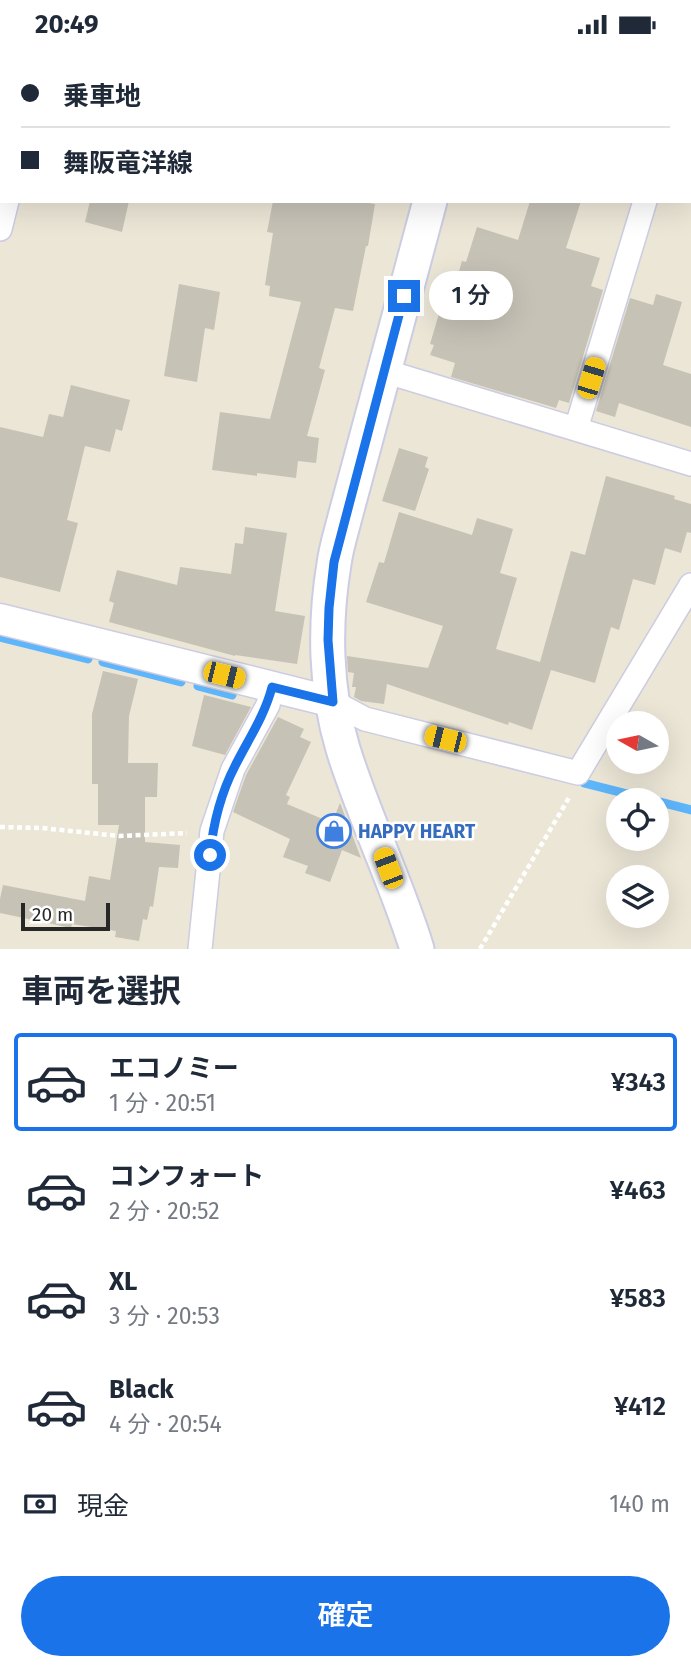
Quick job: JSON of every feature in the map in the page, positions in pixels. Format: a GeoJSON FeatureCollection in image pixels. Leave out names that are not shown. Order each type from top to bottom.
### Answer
{"type":"FeatureCollection","features":[{"type":"Feature","properties":{"kind":"main road"},"geometry":{"type":"LineString","coordinates":[[417,949],[343,747],[333,702],[328,640],[334,562],[429,203]]}},
{"type":"Feature","properties":{"kind":"street"},"geometry":{"type":"LineString","coordinates":[[0,229],[6,203]]}},
{"type":"Feature","properties":{"kind":"street"},"geometry":{"type":"LineString","coordinates":[[576,429],[644,203]]}},
{"type":"Feature","properties":{"kind":"street"},"geometry":{"type":"LineString","coordinates":[[384,371],[691,464]]}},
{"type":"Feature","properties":{"kind":"street"},"geometry":{"type":"LineString","coordinates":[[0,619],[333,702],[365,719],[578,773],[691,585]]}},
{"type":"Feature","properties":{"kind":"street"},"geometry":{"type":"LineString","coordinates":[[200,949],[212,831],[233,769],[268,705],[272,687]]}},
{"type":"Feature","properties":{"kind":"path"},"geometry":{"type":"LineString","coordinates":[[480,949],[576,785],[578,773]]}},
{"type":"Feature","properties":{"kind":"path"},"geometry":{"type":"LineString","coordinates":[[0,827],[119,836],[212,831]]}},
{"type":"Feature","properties":{"kind":"building"},"geometry":{"type":"Polygon","coordinates":[[[90,203],[129,203],[122,232],[85,222],[90,203]]]}},
{"type":"Feature","properties":{"kind":"building"},"geometry":{"type":"Polygon","coordinates":[[[273,203],[375,204],[353,311],[335,308],[319,368],[325,370],[307,436],[319,438],[316,463],[298,461],[296,478],[212,470],[220,412],[270,419],[301,302],[269,296],[270,286],[265,285],[273,233],[267,232],[273,203]]]}},
{"type":"Feature","properties":{"kind":"building"},"geometry":{"type":"Polygon","coordinates":[[[529,203],[580,203],[566,248],[600,258],[591,286],[603,290],[569,403],[559,400],[556,408],[451,377],[455,363],[430,355],[434,345],[430,344],[444,297],[451,299],[462,261],[466,262],[477,227],[518,240],[529,203]]]}},
{"type":"Feature","properties":{"kind":"building"},"geometry":{"type":"Polygon","coordinates":[[[179,284],[220,292],[214,330],[205,328],[197,382],[164,376],[179,284]]]}},
{"type":"Feature","properties":{"kind":"building"},"geometry":{"type":"Polygon","coordinates":[[[656,294],[682,302],[663,365],[691,374],[691,427],[619,403],[615,417],[596,411],[630,298],[653,305],[656,294]]]}},
{"type":"Feature","properties":{"kind":"building"},"geometry":{"type":"Polygon","coordinates":[[[71,385],[130,400],[122,431],[116,429],[110,452],[85,446],[67,520],[78,523],[60,592],[0,577],[0,427],[43,437],[49,414],[63,417],[71,385]]]}},
{"type":"Feature","properties":{"kind":"building"},"geometry":{"type":"Polygon","coordinates":[[[399,448],[428,457],[425,467],[429,469],[415,511],[382,501],[399,448]]]}},
{"type":"Feature","properties":{"kind":"building"},"geometry":{"type":"Polygon","coordinates":[[[606,476],[675,496],[674,499],[691,504],[691,533],[687,532],[681,553],[665,548],[655,585],[633,579],[619,630],[611,627],[595,683],[551,670],[532,730],[509,722],[508,725],[387,684],[384,704],[361,701],[354,697],[354,673],[348,672],[347,656],[428,668],[443,626],[366,602],[379,562],[384,563],[399,512],[472,535],[477,518],[513,529],[500,573],[517,578],[496,649],[540,662],[571,551],[585,555],[606,476]]]}},
{"type":"Feature","properties":{"kind":"building"},"geometry":{"type":"Polygon","coordinates":[[[245,527],[287,533],[275,611],[305,616],[297,664],[235,656],[109,622],[114,603],[109,601],[117,570],[177,585],[180,567],[231,574],[235,543],[243,544],[245,527]]]}},
{"type":"Feature","properties":{"kind":"building"},"geometry":{"type":"Polygon","coordinates":[[[103,671],[138,679],[129,716],[128,763],[158,763],[157,797],[145,797],[145,842],[180,845],[178,868],[159,867],[153,907],[150,906],[147,920],[143,919],[139,941],[115,937],[116,931],[72,924],[71,928],[0,913],[3,885],[85,901],[89,876],[110,880],[119,825],[98,825],[98,784],[92,784],[92,714],[103,671]]]}},
{"type":"Feature","properties":{"kind":"building"},"geometry":{"type":"Polygon","coordinates":[[[204,695],[251,707],[225,755],[192,746],[204,695]]]}},
{"type":"Feature","properties":{"kind":"building"},"geometry":{"type":"Polygon","coordinates":[[[278,717],[304,729],[300,737],[311,742],[286,795],[290,797],[287,804],[332,823],[340,803],[361,858],[342,850],[330,882],[305,873],[308,866],[283,857],[290,839],[233,812],[246,775],[278,717]]]}},
{"type":"Feature","properties":{"kind":"waterway"},"geometry":{"type":"LineString","coordinates":[[0,637],[88,659]]}},
{"type":"Feature","properties":{"kind":"waterway"},"geometry":{"type":"LineString","coordinates":[[103,662],[181,682]]}},
{"type":"Feature","properties":{"kind":"waterway"},"geometry":{"type":"LineString","coordinates":[[198,686],[232,695]]}},
{"type":"Feature","properties":{"kind":"waterway"},"geometry":{"type":"LineString","coordinates":[[584,783],[606,789]]}},
{"type":"Feature","properties":{"kind":"waterway"},"geometry":{"type":"LineString","coordinates":[[669,804],[691,810]]}},
{"type":"Feature","properties":{"kind":"place","name":"HAPPY HEART"},"geometry":{"type":"Point","coordinates":[334,831]}},
{"type":"Feature","properties":{"kind":"route"},"geometry":{"type":"LineString","coordinates":[[210,855],[212,831],[233,769],[268,705],[272,687],[333,702],[328,640],[334,562],[404,296]]}}]}
